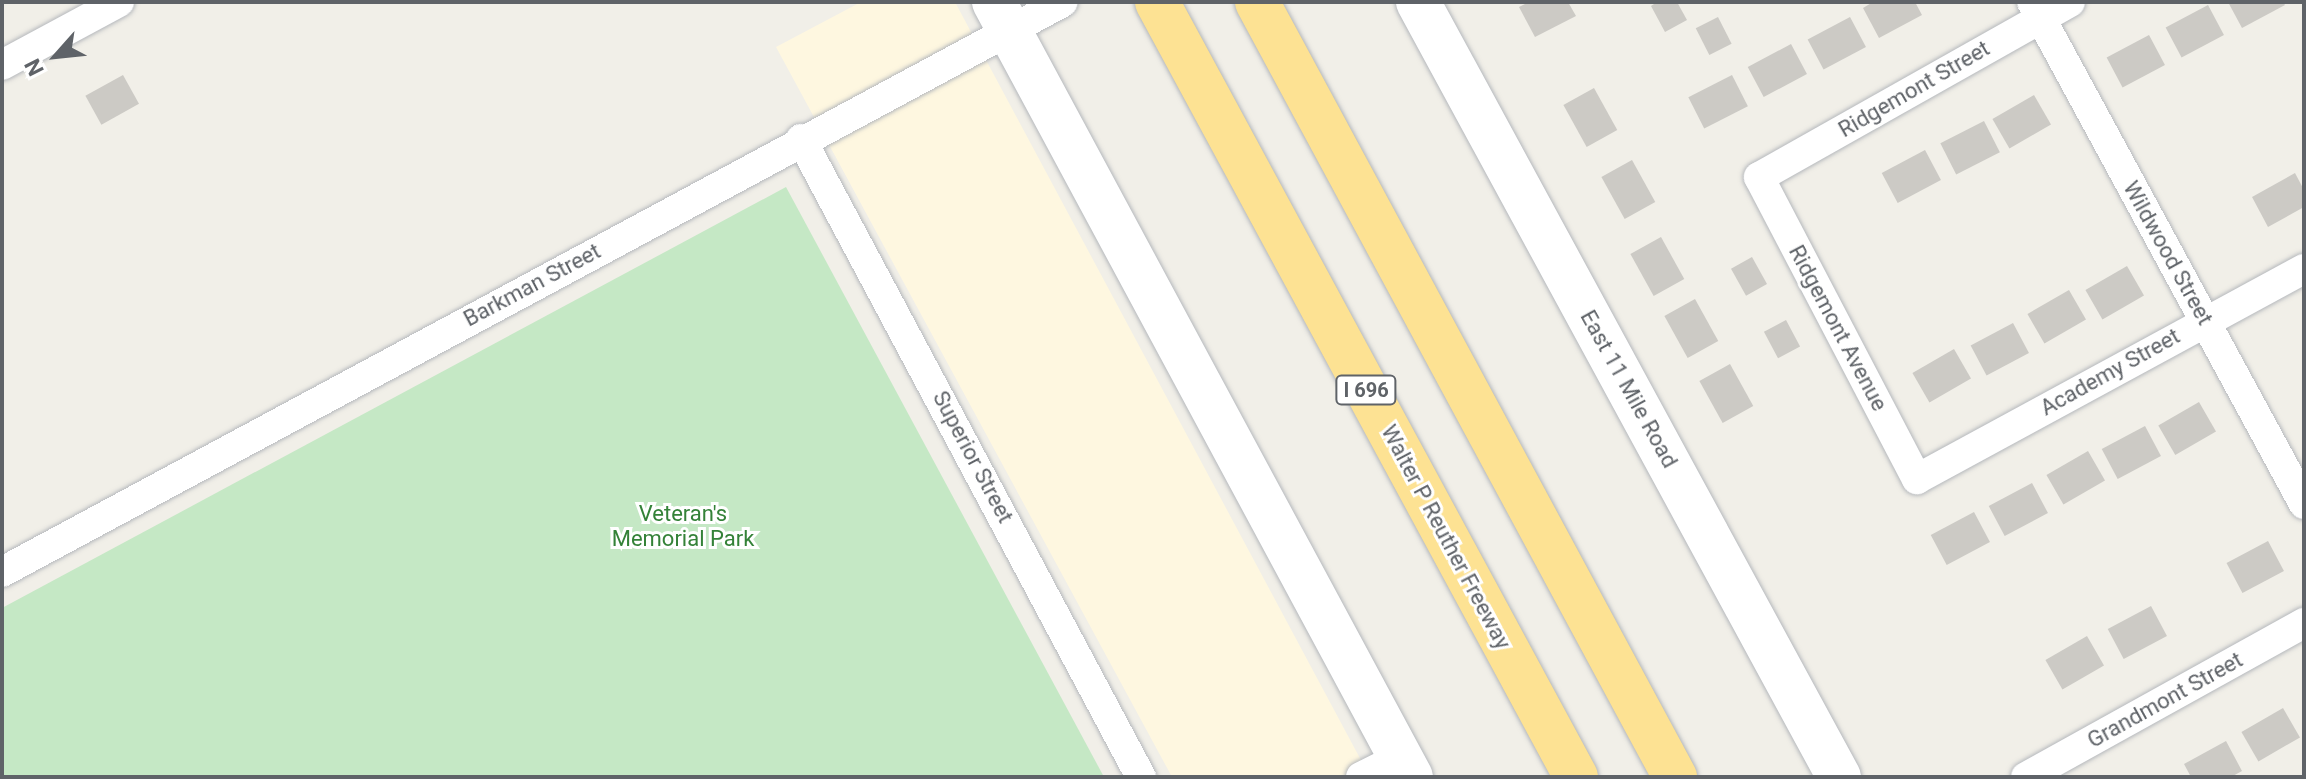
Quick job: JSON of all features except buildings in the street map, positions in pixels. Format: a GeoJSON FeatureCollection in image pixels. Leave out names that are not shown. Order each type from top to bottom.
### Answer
{"type":"FeatureCollection","features":[{"type":"Feature","properties":{"kind":"highway","name":"Walter P Reuther Freeway"},"geometry":{"type":"LineString","coordinates":[[1157,2],[1576,777]]}},
{"type":"Feature","properties":{"kind":"highway"},"geometry":{"type":"LineString","coordinates":[[1257,2],[1675,777]]}},
{"type":"Feature","properties":{"kind":"main road","name":"East 11 Mile Road"},"geometry":{"type":"LineString","coordinates":[[1418,2],[1839,777]]}},
{"type":"Feature","properties":{"kind":"main road"},"geometry":{"type":"LineString","coordinates":[[1003,17],[1406,767]]}},
{"type":"Feature","properties":{"kind":"street"},"geometry":{"type":"LineString","coordinates":[[2,65],[119,2]]}},
{"type":"Feature","properties":{"kind":"street","name":"Barkman Street"},"geometry":{"type":"LineString","coordinates":[[2,572],[801,139],[1003,17],[1063,2]]}},
{"type":"Feature","properties":{"kind":"street","name":"Ridgemont Street"},"geometry":{"type":"LineString","coordinates":[[1759,177],[2036,10],[2070,2]]}},
{"type":"Feature","properties":{"kind":"street","name":"Wildwood Street"},"geometry":{"type":"LineString","coordinates":[[2036,10],[2304,504]]}},
{"type":"Feature","properties":{"kind":"street","name":"Superior Street"},"geometry":{"type":"LineString","coordinates":[[801,139],[1141,777]]}},
{"type":"Feature","properties":{"kind":"street","name":"Ridgemont Avenue"},"geometry":{"type":"LineString","coordinates":[[1759,177],[1917,479]]}},
{"type":"Feature","properties":{"kind":"street","name":"Academy Street"},"geometry":{"type":"LineString","coordinates":[[1917,479],[2304,269]]}},
{"type":"Feature","properties":{"kind":"street","name":"Grandmont Street"},"geometry":{"type":"LineString","coordinates":[[2026,777],[2304,623]]}},
{"type":"Feature","properties":{"kind":"street"},"geometry":{"type":"LineString","coordinates":[[1361,777],[1406,767]]}},
{"type":"Feature","properties":{"kind":"shaded area"},"geometry":{"type":"Polygon","coordinates":[[[861,2],[955,2],[1370,777],[1172,777],[776,47],[861,2]]]}},
{"type":"Feature","properties":{"kind":"green space","name":"Veteran's Memorial Park"},"geometry":{"type":"Polygon","coordinates":[[[786,187],[1104,777],[2,777],[2,608],[786,187]]]}}]}
